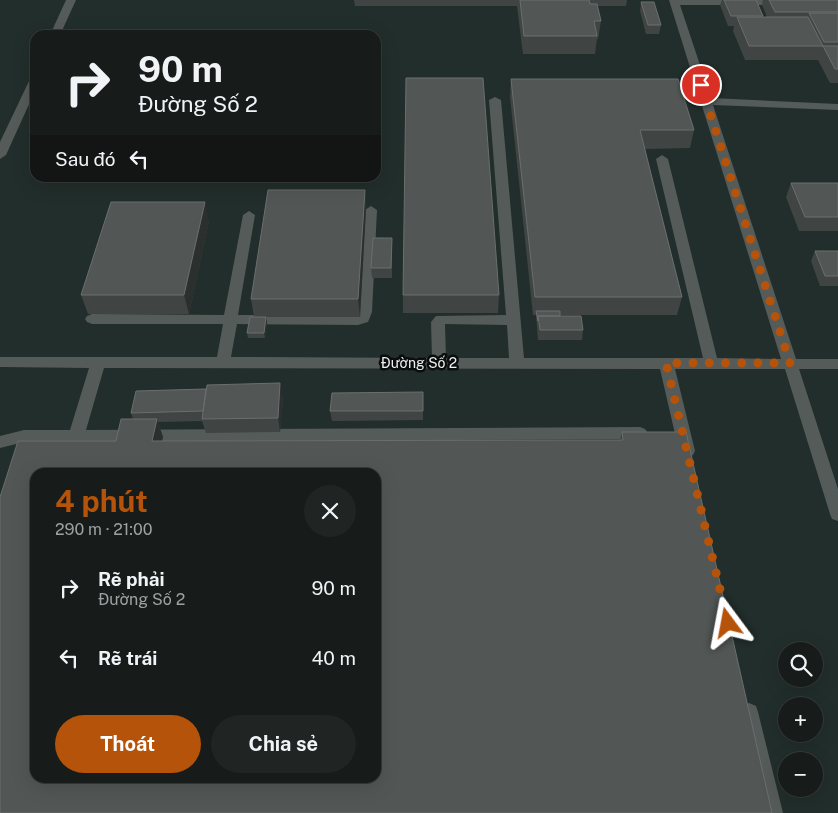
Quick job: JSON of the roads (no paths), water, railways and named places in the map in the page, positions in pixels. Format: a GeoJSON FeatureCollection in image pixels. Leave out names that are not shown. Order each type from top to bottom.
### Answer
{"type":"FeatureCollection","features":[{"type":"Feature","properties":{"kind":"street"},"geometry":{"type":"LineString","coordinates":[[57,30],[71,0]]}},
{"type":"Feature","properties":{"kind":"street"},"geometry":{"type":"LineString","coordinates":[[790,2],[674,1],[838,514]]}},
{"type":"Feature","properties":{"kind":"street"},"geometry":{"type":"LineString","coordinates":[[0,155],[30,90]]}},
{"type":"Feature","properties":{"kind":"street"},"geometry":{"type":"LineString","coordinates":[[495,100],[517,363]]}},
{"type":"Feature","properties":{"kind":"street"},"geometry":{"type":"LineString","coordinates":[[706,101],[838,107]]}},
{"type":"Feature","properties":{"kind":"street"},"geometry":{"type":"LineString","coordinates":[[662,159],[711,363]]}},
{"type":"Feature","properties":{"kind":"street"},"geometry":{"type":"LineString","coordinates":[[92,319],[358,320],[363,318],[365,312],[371,210]]}},
{"type":"Feature","properties":{"kind":"street"},"geometry":{"type":"LineString","coordinates":[[223,362],[248,215]]}},
{"type":"Feature","properties":{"kind":"street"},"geometry":{"type":"LineString","coordinates":[[438,363],[438,322],[441,319],[513,320]]}},
{"type":"Feature","properties":{"kind":"street","name":"Đường Số 2"},"geometry":{"type":"LineString","coordinates":[[0,362],[838,364]]}},
{"type":"Feature","properties":{"kind":"street"},"geometry":{"type":"LineString","coordinates":[[76,436],[98,362]]}},
{"type":"Feature","properties":{"kind":"street"},"geometry":{"type":"LineString","coordinates":[[666,363],[691,471]]}},
{"type":"Feature","properties":{"kind":"street"},"geometry":{"type":"LineString","coordinates":[[0,442],[24,436],[682,433]]}},
{"type":"Feature","properties":{"kind":"street"},"geometry":{"type":"LineString","coordinates":[[746,699],[773,813]]}}]}
